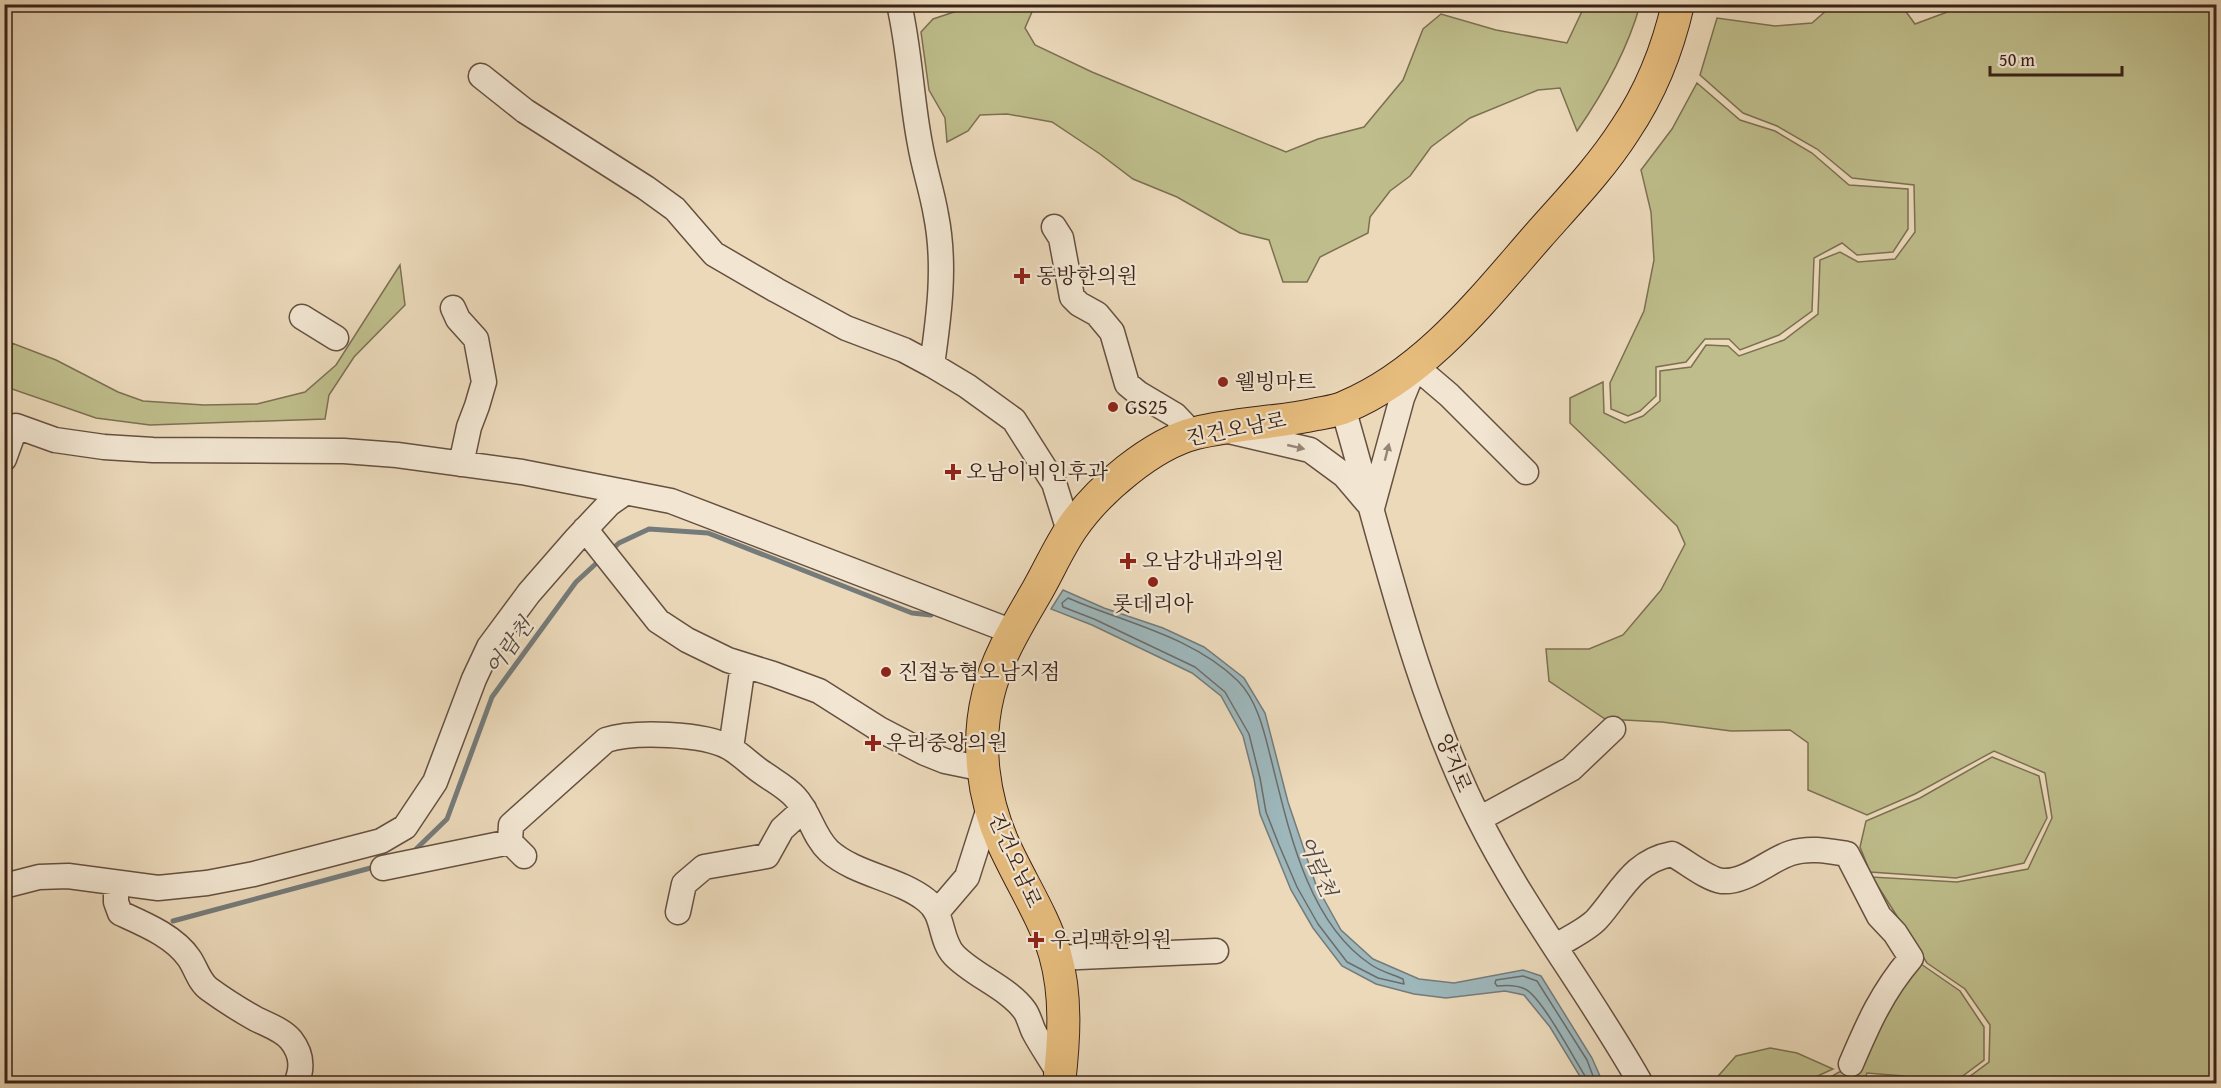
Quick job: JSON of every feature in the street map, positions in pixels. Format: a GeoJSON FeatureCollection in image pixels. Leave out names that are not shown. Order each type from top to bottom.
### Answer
{"type":"FeatureCollection","features":[{"type":"Feature","properties":{"kind":"main road","name":"진건오남로"},"geometry":{"type":"LineString","coordinates":[[1060,1079],[1064,1023],[1056,958],[1045,925],[1003,843],[990,805],[981,745],[992,678],[1013,632],[1069,531],[1082,514],[1131,467],[1168,443],[1206,431],[1343,408],[1393,382],[1415,366],[1455,327],[1600,167],[1627,129],[1648,89],[1665,48],[1678,4]]}},
{"type":"Feature","properties":{"kind":"street"},"geometry":{"type":"LineString","coordinates":[[899,4],[909,53],[919,144],[937,217],[941,278],[940,312],[933,365]]}},
{"type":"Feature","properties":{"kind":"street"},"geometry":{"type":"LineString","coordinates":[[481,76],[525,111],[675,209],[714,254],[846,328],[904,350],[933,365],[1014,420],[1054,483],[1069,531]]}},
{"type":"Feature","properties":{"kind":"street"},"geometry":{"type":"LineString","coordinates":[[1054,227],[1061,238],[1072,297],[1079,304],[1097,314],[1112,332],[1127,384],[1138,393],[1206,431],[1310,450],[1344,475],[1372,508]]}},
{"type":"Feature","properties":{"kind":"street"},"geometry":{"type":"LineString","coordinates":[[453,309],[476,339],[484,382],[469,427],[461,464]]}},
{"type":"Feature","properties":{"kind":"street"},"geometry":{"type":"LineString","coordinates":[[302,317],[336,338]]}},
{"type":"Feature","properties":{"kind":"street"},"geometry":{"type":"LineString","coordinates":[[1372,508],[1402,398],[1415,366],[1449,395],[1526,472]]}},
{"type":"Feature","properties":{"kind":"street","name":"양지로"},"geometry":{"type":"LineString","coordinates":[[1343,408],[1412,647],[1456,769],[1479,819],[1555,947],[1622,1049],[1641,1083]]}},
{"type":"Feature","properties":{"kind":"street"},"geometry":{"type":"LineString","coordinates":[[4,459],[16,426],[55,440],[104,447],[153,450],[344,451],[522,472],[671,501],[1013,632]]}},
{"type":"Feature","properties":{"kind":"street"},"geometry":{"type":"LineString","coordinates":[[4,886],[39,877],[68,876],[158,888],[207,883],[254,874],[381,841],[405,827],[435,782],[489,647],[529,593],[592,537],[609,504],[626,492]]}},
{"type":"Feature","properties":{"kind":"street"},"geometry":{"type":"LineString","coordinates":[[592,537],[658,621],[687,640],[728,660],[819,691],[879,729],[925,753],[945,761],[984,769]]}},
{"type":"Feature","properties":{"kind":"street"},"geometry":{"type":"LineString","coordinates":[[731,748],[743,665]]}},
{"type":"Feature","properties":{"kind":"street"},"geometry":{"type":"LineString","coordinates":[[1479,819],[1571,769],[1613,729]]}},
{"type":"Feature","properties":{"kind":"street"},"geometry":{"type":"LineString","coordinates":[[383,868],[517,849],[511,825],[606,740],[636,735],[683,737],[719,743],[731,748],[796,797],[819,840],[830,851],[845,861],[927,900],[938,911],[946,944],[954,955],[1011,997],[1025,1012],[1060,1079]]}},
{"type":"Feature","properties":{"kind":"street"},"geometry":{"type":"LineString","coordinates":[[938,911],[967,877],[990,805]]}},
{"type":"Feature","properties":{"kind":"street"},"geometry":{"type":"LineString","coordinates":[[678,912],[684,884],[704,867],[767,856],[782,828],[804,809]]}},
{"type":"Feature","properties":{"kind":"street"},"geometry":{"type":"LineString","coordinates":[[1555,947],[1596,920],[1624,882],[1658,857],[1672,854],[1707,876],[1722,881],[1738,878],[1793,852],[1810,850],[1847,854],[1879,916],[1895,933],[1911,958],[1891,982],[1868,1023],[1851,1064]]}},
{"type":"Feature","properties":{"kind":"street"},"geometry":{"type":"LineString","coordinates":[[116,883],[116,902],[120,913],[156,930],[178,946],[189,958],[206,987],[285,1034],[293,1042],[300,1057],[301,1073],[296,1083]]}},
{"type":"Feature","properties":{"kind":"street"},"geometry":{"type":"LineString","coordinates":[[1056,958],[1216,951]]}},
{"type":"Feature","properties":{"kind":"shaded area"},"geometry":{"type":"Polygon","coordinates":[[[969,5],[1035,5],[1025,28],[1035,45],[1092,72],[1286,152],[1318,139],[1364,127],[1403,80],[1423,29],[1441,14],[1496,30],[1567,43],[1585,5],[1640,5],[1614,71],[1577,131],[1560,88],[1538,90],[1470,118],[1431,147],[1410,176],[1390,191],[1370,217],[1368,233],[1320,257],[1307,282],[1283,282],[1269,240],[1240,233],[1177,197],[1133,179],[1052,122],[1007,114],[980,115],[968,131],[947,142],[945,118],[929,90],[921,32],[933,19],[969,5]]]}},
{"type":"Feature","properties":{"kind":"shaded area"},"geometry":{"type":"Polygon","coordinates":[[[1966,5],[2216,5],[2216,1080],[2187,1081],[2183,1084],[1961,1083],[1989,1062],[1990,1025],[1965,989],[1927,963],[1872,877],[1957,882],[2028,869],[2052,818],[2045,773],[1994,751],[1915,794],[1867,815],[1808,790],[1808,743],[1790,730],[1731,731],[1662,722],[1605,719],[1549,681],[1546,649],[1589,649],[1623,635],[1661,590],[1685,544],[1677,526],[1570,423],[1570,398],[1603,382],[1604,413],[1625,423],[1643,416],[1660,401],[1660,371],[1691,367],[1706,345],[1728,346],[1739,356],[1784,340],[1818,314],[1820,260],[1840,252],[1858,262],[1895,259],[1915,232],[1914,185],[1852,178],[1817,149],[1777,126],[1743,113],[1700,75],[1717,18],[1775,26],[1812,23],[1828,9],[1904,9],[1915,24],[1966,5]]]}},
{"type":"Feature","properties":{"kind":"shaded area"},"geometry":{"type":"Polygon","coordinates":[[[1697,83],[1740,120],[1775,131],[1812,153],[1849,185],[1908,189],[1908,229],[1893,252],[1857,255],[1842,243],[1814,258],[1812,311],[1779,335],[1740,350],[1729,339],[1705,339],[1686,362],[1656,367],[1656,396],[1640,411],[1628,416],[1611,409],[1610,383],[1644,311],[1654,260],[1651,212],[1641,170],[1672,129],[1697,83]]]}},
{"type":"Feature","properties":{"kind":"shaded area"},"geometry":{"type":"Polygon","coordinates":[[[400,265],[405,305],[354,357],[329,395],[325,419],[150,425],[96,418],[12,389],[12,343],[56,360],[118,392],[143,401],[204,405],[257,404],[305,392],[336,365],[400,265]]]}},
{"type":"Feature","properties":{"kind":"shaded area"},"geometry":{"type":"Polygon","coordinates":[[[1992,757],[2039,776],[2047,818],[2024,863],[1956,878],[1870,872],[1860,847],[1866,821],[1920,798],[1992,757]]]}},
{"type":"Feature","properties":{"kind":"shaded area"},"geometry":{"type":"Polygon","coordinates":[[[1921,964],[1960,991],[1984,1027],[1984,1060],[1952,1084],[1914,1083],[1904,1076],[1867,1073],[1863,1083],[1819,1084],[1839,1072],[1855,1072],[1900,983],[1921,964]]]}},
{"type":"Feature","properties":{"kind":"shaded area"},"geometry":{"type":"Polygon","coordinates":[[[1770,1048],[1797,1053],[1833,1069],[1809,1080],[1810,1083],[1712,1083],[1736,1056],[1770,1048]]]}},
{"type":"Feature","properties":{"kind":"water"},"geometry":{"type":"Polygon","coordinates":[[[1063,590],[1104,608],[1163,628],[1204,647],[1244,678],[1265,713],[1288,802],[1316,885],[1341,930],[1373,959],[1419,979],[1454,983],[1523,970],[1541,976],[1592,1058],[1603,1083],[1584,1083],[1550,1027],[1524,995],[1505,991],[1446,998],[1414,994],[1376,984],[1342,966],[1313,928],[1291,890],[1260,814],[1243,736],[1221,696],[1192,673],[1092,625],[1051,609],[1063,590]]]}},
{"type":"Feature","properties":{"kind":"waterway","name":"어람천"},"geometry":{"type":"LineString","coordinates":[[610,551],[619,543],[649,529],[708,533],[912,613],[931,615]]}},
{"type":"Feature","properties":{"kind":"waterway","name":"어람천"},"geometry":{"type":"LineString","coordinates":[[411,854],[447,819],[492,697],[576,582],[601,559]]}},
{"type":"Feature","properties":{"kind":"waterway","name":"어람천"},"geometry":{"type":"LineString","coordinates":[[173,921],[378,866]]}},
{"type":"Feature","properties":{"kind":"place","name":"동방한의원"},"geometry":{"type":"Point","coordinates":[1022,276]}},
{"type":"Feature","properties":{"kind":"place","name":"웰빙마트"},"geometry":{"type":"Point","coordinates":[1223,382]}},
{"type":"Feature","properties":{"kind":"place","name":"GS25"},"geometry":{"type":"Point","coordinates":[1113,407]}},
{"type":"Feature","properties":{"kind":"place","name":"오남이비인후과"},"geometry":{"type":"Point","coordinates":[953,472]}},
{"type":"Feature","properties":{"kind":"place","name":"오남강내과의원"},"geometry":{"type":"Point","coordinates":[1128,561]}},
{"type":"Feature","properties":{"kind":"place","name":"롯데리아"},"geometry":{"type":"Point","coordinates":[1153,582]}},
{"type":"Feature","properties":{"kind":"place","name":"진접농협오남지점"},"geometry":{"type":"Point","coordinates":[886,672]}},
{"type":"Feature","properties":{"kind":"place","name":"우리중앙의원"},"geometry":{"type":"Point","coordinates":[873,743]}},
{"type":"Feature","properties":{"kind":"place","name":"우리맥한의원"},"geometry":{"type":"Point","coordinates":[1036,940]}}]}
